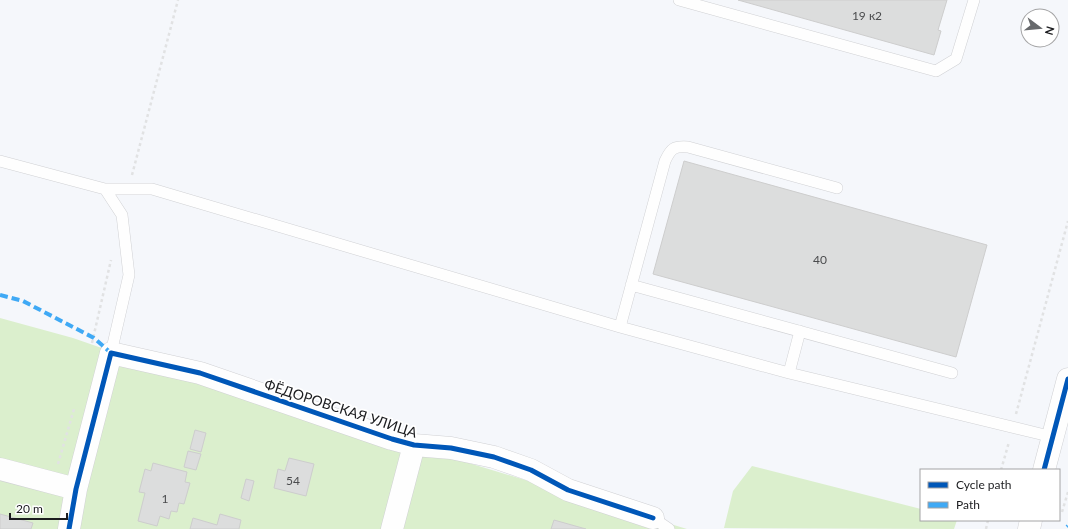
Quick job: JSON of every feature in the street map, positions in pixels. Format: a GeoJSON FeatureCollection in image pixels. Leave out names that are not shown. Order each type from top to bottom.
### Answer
{"type":"FeatureCollection","features":[{"type":"Feature","properties":{"kind":"street","name":"ФЁДОРОВСКАЯ УЛИЦА"},"geometry":{"type":"LineString","coordinates":[[101,349],[200,373],[392,439],[414,445],[451,448],[494,457],[531,470],[568,490],[661,524]]}},
{"type":"Feature","properties":{"kind":"street"},"geometry":{"type":"LineString","coordinates":[[69,529],[101,349]]}},
{"type":"Feature","properties":{"kind":"street"},"geometry":{"type":"LineString","coordinates":[[1044,469],[1068,379]]}},
{"type":"Feature","properties":{"kind":"street"},"geometry":{"type":"LineString","coordinates":[[392,529],[414,445]]}},
{"type":"Feature","properties":{"kind":"street"},"geometry":{"type":"LineString","coordinates":[[0,469],[76,489]]}},
{"type":"Feature","properties":{"kind":"lane"},"geometry":{"type":"LineString","coordinates":[[679,0],[936,71],[956,59],[974,0]]}},
{"type":"Feature","properties":{"kind":"lane"},"geometry":{"type":"LineString","coordinates":[[620,327],[670,151],[678,146],[688,147],[837,188]]}},
{"type":"Feature","properties":{"kind":"lane"},"geometry":{"type":"LineString","coordinates":[[0,161],[105,189],[152,189],[620,327],[788,373],[1053,437]]}},
{"type":"Feature","properties":{"kind":"lane"},"geometry":{"type":"LineString","coordinates":[[101,349],[129,275],[122,215],[105,189]]}},
{"type":"Feature","properties":{"kind":"lane"},"geometry":{"type":"LineString","coordinates":[[631,285],[952,373]]}},
{"type":"Feature","properties":{"kind":"lane"},"geometry":{"type":"LineString","coordinates":[[788,373],[800,331]]}},
{"type":"Feature","properties":{"kind":"path"},"geometry":{"type":"LineString","coordinates":[[128,189],[178,0]]}},
{"type":"Feature","properties":{"kind":"path"},"geometry":{"type":"LineString","coordinates":[[1015,419],[1068,221]]}},
{"type":"Feature","properties":{"kind":"path"},"geometry":{"type":"LineString","coordinates":[[101,349],[113,254]]}},
{"type":"Feature","properties":{"kind":"path"},"geometry":{"type":"LineString","coordinates":[[53,483],[74,407]]}},
{"type":"Feature","properties":{"kind":"path"},"geometry":{"type":"LineString","coordinates":[[1001,469],[1010,436]]}},
{"type":"Feature","properties":{"kind":"path"},"geometry":{"type":"LineString","coordinates":[[1062,512],[1068,492]]}},
{"type":"Feature","properties":{"kind":"green space"},"geometry":{"type":"Polygon","coordinates":[[[0,318],[73,338],[188,378],[687,529],[0,529],[0,318]]]}},
{"type":"Feature","properties":{"kind":"green space"},"geometry":{"type":"Polygon","coordinates":[[[752,466],[920,509],[920,521],[957,521],[954,529],[724,528],[733,491],[752,466]]]}},
{"type":"Feature","properties":{"kind":"building"},"geometry":{"type":"Polygon","coordinates":[[[738,0],[947,0],[938,30],[941,31],[934,55],[738,0]]]}},
{"type":"Feature","properties":{"kind":"building"},"geometry":{"type":"Polygon","coordinates":[[[684,161],[987,245],[956,357],[653,274],[684,161]]]}},
{"type":"Feature","properties":{"kind":"building"},"geometry":{"type":"Polygon","coordinates":[[[195,430],[206,433],[201,452],[190,449],[195,430]]]}},
{"type":"Feature","properties":{"kind":"building"},"geometry":{"type":"Polygon","coordinates":[[[188,451],[201,454],[196,470],[184,467],[188,451]]]}},
{"type":"Feature","properties":{"kind":"building"},"geometry":{"type":"Polygon","coordinates":[[[289,458],[314,464],[306,496],[274,488],[278,469],[285,471],[289,458]]]}},
{"type":"Feature","properties":{"kind":"building"},"geometry":{"type":"Polygon","coordinates":[[[153,463],[187,472],[185,482],[190,483],[184,504],[179,503],[177,512],[171,511],[169,519],[160,516],[157,526],[138,521],[145,493],[139,492],[145,469],[151,471],[153,463]]]}},
{"type":"Feature","properties":{"kind":"building"},"geometry":{"type":"Polygon","coordinates":[[[246,479],[254,481],[249,501],[241,498],[246,479]]]}},
{"type":"Feature","properties":{"kind":"building"},"geometry":{"type":"Polygon","coordinates":[[[0,514],[33,523],[31,529],[0,529],[0,514]]]}},
{"type":"Feature","properties":{"kind":"building"},"geometry":{"type":"Polygon","coordinates":[[[220,514],[241,520],[239,529],[190,529],[193,518],[217,525],[220,514]]]}},
{"type":"Feature","properties":{"kind":"building"},"geometry":{"type":"Polygon","coordinates":[[[554,520],[586,529],[551,529],[554,520]]]}},
{"type":"Feature","properties":{"kind":"marked path"},"geometry":{"type":"LineString","coordinates":[[0,295],[23,301],[94,338],[111,353]]}},
{"type":"Feature","properties":{"kind":"cycle path"},"geometry":{"type":"LineString","coordinates":[[69,529],[76,489],[111,353],[200,373],[392,439],[414,445],[451,448],[494,457],[531,470],[568,490],[653,518]]}},
{"type":"Feature","properties":{"kind":"cycle path"},"geometry":{"type":"LineString","coordinates":[[1044,469],[1068,379]]}}]}
